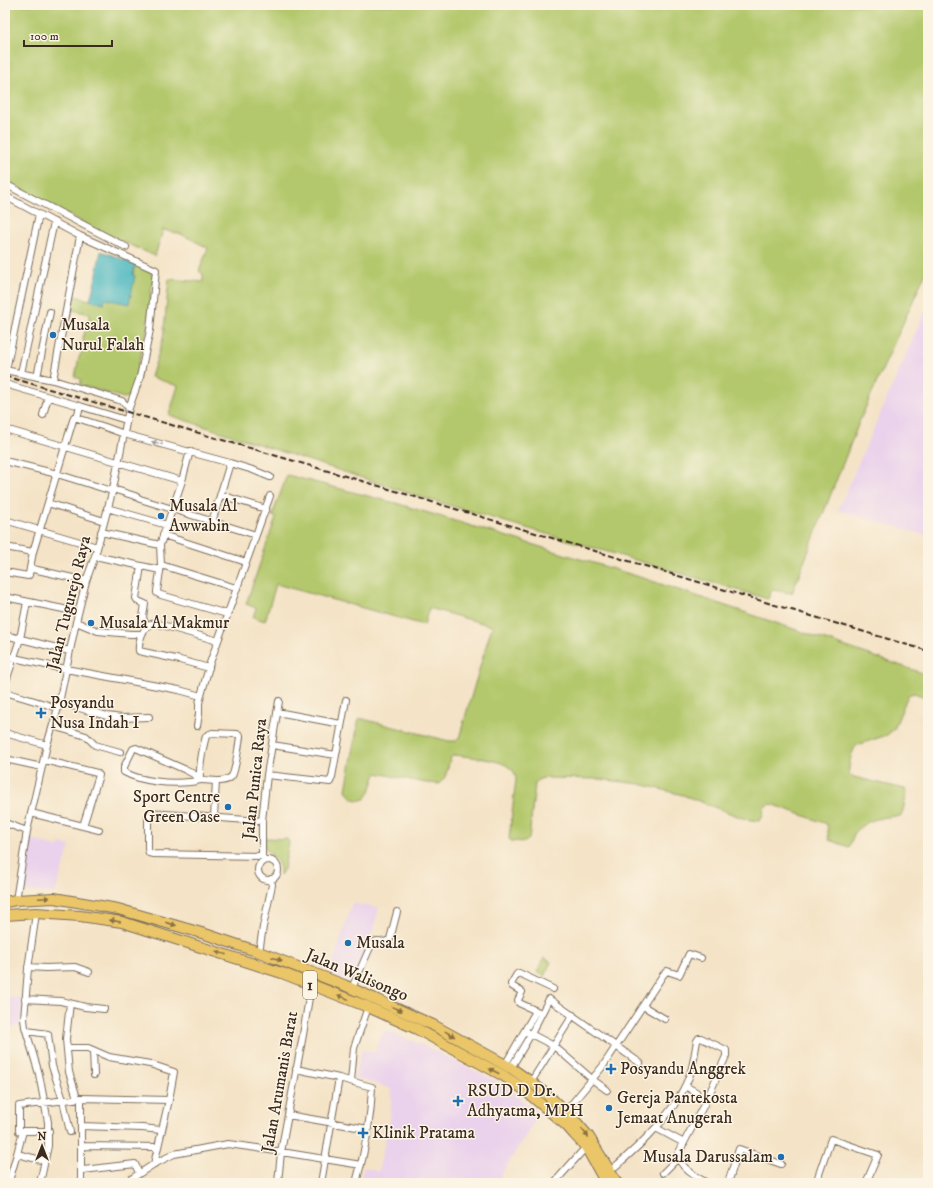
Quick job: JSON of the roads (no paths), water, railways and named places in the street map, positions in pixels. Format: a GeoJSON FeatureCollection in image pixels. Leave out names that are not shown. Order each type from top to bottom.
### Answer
{"type":"FeatureCollection","features":[{"type":"Feature","properties":{"kind":"highway","name":"Jalan Walisongo"},"geometry":{"type":"LineString","coordinates":[[5,902],[54,898],[118,909],[205,934],[259,952],[352,988],[433,1024],[531,1082],[566,1111],[589,1138],[617,1183]]}},
{"type":"Feature","properties":{"kind":"highway","name":"Jalan Walisongo"},"geometry":{"type":"LineString","coordinates":[[5,915],[36,913],[80,916],[122,922],[282,973],[368,1008],[417,1030],[504,1076],[522,1088],[567,1126],[586,1147],[606,1183]]}},
{"type":"Feature","properties":{"kind":"highway"},"geometry":{"type":"LineString","coordinates":[[201,947],[205,934]]}},
{"type":"Feature","properties":{"kind":"street"},"geometry":{"type":"LineString","coordinates":[[5,184],[126,247]]}},
{"type":"Feature","properties":{"kind":"street"},"geometry":{"type":"LineString","coordinates":[[5,196],[80,236],[53,380]]}},
{"type":"Feature","properties":{"kind":"street"},"geometry":{"type":"LineString","coordinates":[[39,214],[6,370],[53,380],[122,401],[129,408]]}},
{"type":"Feature","properties":{"kind":"street"},"geometry":{"type":"LineString","coordinates":[[21,373],[54,222]]}},
{"type":"Feature","properties":{"kind":"street","name":"Jalan Tugurejo Raya"},"geometry":{"type":"LineString","coordinates":[[16,900],[27,831],[58,705],[78,612],[86,581],[95,556],[112,490],[126,420],[140,377],[146,350],[150,330],[156,270],[80,236]]}},
{"type":"Feature","properties":{"kind":"street"},"geometry":{"type":"LineString","coordinates":[[38,377],[50,312]]}},
{"type":"Feature","properties":{"kind":"street"},"geometry":{"type":"LineString","coordinates":[[5,384],[126,420]]}},
{"type":"Feature","properties":{"kind":"street"},"geometry":{"type":"LineString","coordinates":[[43,415],[48,397]]}},
{"type":"Feature","properties":{"kind":"street"},"geometry":{"type":"LineString","coordinates":[[5,572],[29,575],[33,552],[56,474],[80,406]]}},
{"type":"Feature","properties":{"kind":"street"},"geometry":{"type":"LineString","coordinates":[[75,418],[124,434],[230,463],[270,477]]}},
{"type":"Feature","properties":{"kind":"street"},"geometry":{"type":"LineString","coordinates":[[5,429],[182,481]]}},
{"type":"Feature","properties":{"kind":"street"},"geometry":{"type":"LineString","coordinates":[[190,451],[182,481],[160,545],[161,568],[157,593],[227,614]]}},
{"type":"Feature","properties":{"kind":"street"},"geometry":{"type":"LineString","coordinates":[[5,460],[135,496],[140,500],[256,535]]}},
{"type":"Feature","properties":{"kind":"street"},"geometry":{"type":"LineString","coordinates":[[212,522],[230,463]]}},
{"type":"Feature","properties":{"kind":"street"},"geometry":{"type":"LineString","coordinates":[[221,495],[266,509]]}},
{"type":"Feature","properties":{"kind":"street"},"geometry":{"type":"LineString","coordinates":[[197,726],[201,696],[209,668],[236,588],[270,496]]}},
{"type":"Feature","properties":{"kind":"street"},"geometry":{"type":"LineString","coordinates":[[48,503],[104,521]]}},
{"type":"Feature","properties":{"kind":"street"},"geometry":{"type":"LineString","coordinates":[[107,508],[167,525]]}},
{"type":"Feature","properties":{"kind":"street"},"geometry":{"type":"LineString","coordinates":[[5,520],[97,546]]}},
{"type":"Feature","properties":{"kind":"street"},"geometry":{"type":"LineString","coordinates":[[101,532],[160,545]]}},
{"type":"Feature","properties":{"kind":"street"},"geometry":{"type":"LineString","coordinates":[[164,535],[246,562]]}},
{"type":"Feature","properties":{"kind":"street"},"geometry":{"type":"LineString","coordinates":[[5,549],[33,552]]}},
{"type":"Feature","properties":{"kind":"street"},"geometry":{"type":"LineString","coordinates":[[95,556],[141,566],[161,568],[236,588]]}},
{"type":"Feature","properties":{"kind":"street"},"geometry":{"type":"LineString","coordinates":[[141,566],[136,598],[138,601],[145,604],[143,617],[144,631],[139,651],[209,668]]}},
{"type":"Feature","properties":{"kind":"street"},"geometry":{"type":"LineString","coordinates":[[30,568],[86,581]]}},
{"type":"Feature","properties":{"kind":"street"},"geometry":{"type":"LineString","coordinates":[[5,597],[78,612]]}},
{"type":"Feature","properties":{"kind":"street"},"geometry":{"type":"LineString","coordinates":[[5,684],[20,639],[27,602]]}},
{"type":"Feature","properties":{"kind":"street"},"geometry":{"type":"LineString","coordinates":[[76,622],[98,631],[131,634],[144,631],[150,624],[155,623],[218,641]]}},
{"type":"Feature","properties":{"kind":"street"},"geometry":{"type":"LineString","coordinates":[[5,635],[70,651]]}},
{"type":"Feature","properties":{"kind":"street"},"geometry":{"type":"LineString","coordinates":[[5,656],[175,689],[201,696]]}},
{"type":"Feature","properties":{"kind":"street"},"geometry":{"type":"LineString","coordinates":[[5,692],[107,716],[122,718],[149,717]]}},
{"type":"Feature","properties":{"kind":"street"},"geometry":{"type":"LineString","coordinates":[[267,775],[330,782],[346,700]]}},
{"type":"Feature","properties":{"kind":"street","name":"Jalan Punica Raya"},"geometry":{"type":"LineString","coordinates":[[263,858],[262,821],[267,775],[279,701]]}},
{"type":"Feature","properties":{"kind":"street"},"geometry":{"type":"LineString","coordinates":[[277,712],[341,724]]}},
{"type":"Feature","properties":{"kind":"street"},"geometry":{"type":"LineString","coordinates":[[53,726],[86,736],[95,745],[120,752]]}},
{"type":"Feature","properties":{"kind":"street"},"geometry":{"type":"LineString","coordinates":[[5,732],[47,745]]}},
{"type":"Feature","properties":{"kind":"street"},"geometry":{"type":"LineString","coordinates":[[212,733],[240,735],[233,773],[228,779],[180,782],[142,779],[124,772],[124,767],[133,749],[136,748],[186,770],[197,776],[200,780],[200,757],[206,736],[212,733]]}},
{"type":"Feature","properties":{"kind":"street"},"geometry":{"type":"LineString","coordinates":[[272,745],[336,755]]}},
{"type":"Feature","properties":{"kind":"street"},"geometry":{"type":"LineString","coordinates":[[5,759],[42,768]]}},
{"type":"Feature","properties":{"kind":"street"},"geometry":{"type":"LineString","coordinates":[[44,760],[97,773],[100,776],[83,826]]}},
{"type":"Feature","properties":{"kind":"street"},"geometry":{"type":"LineString","coordinates":[[213,817],[214,781]]}},
{"type":"Feature","properties":{"kind":"street"},"geometry":{"type":"LineString","coordinates":[[31,813],[99,830]]}},
{"type":"Feature","properties":{"kind":"street"},"geometry":{"type":"LineString","coordinates":[[259,952],[272,879],[277,874],[277,866],[272,861],[263,858],[149,853],[148,816],[152,813],[262,821]]}},
{"type":"Feature","properties":{"kind":"street"},"geometry":{"type":"LineString","coordinates":[[5,823],[27,831]]}},
{"type":"Feature","properties":{"kind":"street"},"geometry":{"type":"LineString","coordinates":[[263,858],[258,866],[258,873],[264,879],[272,879]]}},
{"type":"Feature","properties":{"kind":"street"},"geometry":{"type":"LineString","coordinates":[[352,988],[372,943],[376,940],[386,942],[390,939],[397,912]]}},
{"type":"Feature","properties":{"kind":"street"},"geometry":{"type":"LineString","coordinates":[[36,913],[28,967],[24,1018],[39,1074],[49,1131],[40,1183]]}},
{"type":"Feature","properties":{"kind":"street"},"geometry":{"type":"LineString","coordinates":[[566,1111],[592,1080],[616,1047],[666,971],[679,975],[689,954],[701,958]]}},
{"type":"Feature","properties":{"kind":"street"},"geometry":{"type":"LineString","coordinates":[[28,967],[46,968],[75,966],[89,972]]}},
{"type":"Feature","properties":{"kind":"street"},"geometry":{"type":"LineString","coordinates":[[539,1012],[520,1004],[518,1001],[522,992],[511,986],[517,974],[519,973],[553,989]]}},
{"type":"Feature","properties":{"kind":"street","name":"Jalan Arumanis Barat"},"geometry":{"type":"LineString","coordinates":[[278,1183],[281,1152],[311,985]]}},
{"type":"Feature","properties":{"kind":"street"},"geometry":{"type":"LineString","coordinates":[[25,999],[61,1001],[85,1007],[104,1009]]}},
{"type":"Feature","properties":{"kind":"street"},"geometry":{"type":"LineString","coordinates":[[508,1067],[525,1031],[549,999],[640,1063]]}},
{"type":"Feature","properties":{"kind":"street"},"geometry":{"type":"LineString","coordinates":[[70,1003],[66,1039],[70,1075],[79,1098],[82,1146],[81,1183]]}},
{"type":"Feature","properties":{"kind":"street"},"geometry":{"type":"LineString","coordinates":[[643,1006],[665,1018]]}},
{"type":"Feature","properties":{"kind":"street"},"geometry":{"type":"LineString","coordinates":[[351,1081],[354,1048],[368,1008]]}},
{"type":"Feature","properties":{"kind":"street"},"geometry":{"type":"LineString","coordinates":[[508,1067],[531,1034],[539,1012]]}},
{"type":"Feature","properties":{"kind":"street"},"geometry":{"type":"LineString","coordinates":[[531,1082],[573,1015]]}},
{"type":"Feature","properties":{"kind":"street"},"geometry":{"type":"LineString","coordinates":[[27,1031],[48,1034],[52,1066],[63,1100],[70,1132]]}},
{"type":"Feature","properties":{"kind":"street"},"geometry":{"type":"LineString","coordinates":[[525,1031],[554,1046],[592,1080],[607,1090]]}},
{"type":"Feature","properties":{"kind":"street"},"geometry":{"type":"LineString","coordinates":[[610,1171],[656,1128],[685,1086],[693,1066],[698,1039],[701,1038],[726,1050],[726,1056],[708,1097],[678,1154],[678,1158],[663,1173]]}},
{"type":"Feature","properties":{"kind":"street"},"geometry":{"type":"LineString","coordinates":[[67,1048],[88,1048],[118,1060],[150,1064],[174,1072],[154,1164]]}},
{"type":"Feature","properties":{"kind":"street"},"geometry":{"type":"LineString","coordinates":[[93,1050],[94,1075]]}},
{"type":"Feature","properties":{"kind":"street"},"geometry":{"type":"LineString","coordinates":[[296,1069],[339,1078],[370,1086],[372,1088],[368,1129],[356,1183]]}},
{"type":"Feature","properties":{"kind":"street"},"geometry":{"type":"LineString","coordinates":[[321,1183],[339,1078]]}},
{"type":"Feature","properties":{"kind":"street"},"geometry":{"type":"LineString","coordinates":[[685,1086],[696,1092]]}},
{"type":"Feature","properties":{"kind":"street"},"geometry":{"type":"LineString","coordinates":[[49,1131],[19,1130],[19,1106],[79,1098],[169,1100]]}},
{"type":"Feature","properties":{"kind":"street"},"geometry":{"type":"LineString","coordinates":[[288,1114],[368,1129]]}},
{"type":"Feature","properties":{"kind":"street"},"geometry":{"type":"LineString","coordinates":[[81,1126],[127,1127],[161,1130]]}},
{"type":"Feature","properties":{"kind":"street"},"geometry":{"type":"LineString","coordinates":[[656,1128],[684,1143]]}},
{"type":"Feature","properties":{"kind":"street"},"geometry":{"type":"LineString","coordinates":[[12,1182],[23,1131]]}},
{"type":"Feature","properties":{"kind":"street"},"geometry":{"type":"LineString","coordinates":[[816,1183],[831,1139],[878,1155],[866,1183]]}},
{"type":"Feature","properties":{"kind":"street"},"geometry":{"type":"LineString","coordinates":[[125,1183],[154,1164],[179,1153],[228,1144],[361,1165]]}},
{"type":"Feature","properties":{"kind":"street"},"geometry":{"type":"LineString","coordinates":[[82,1146],[157,1147]]}},
{"type":"Feature","properties":{"kind":"street"},"geometry":{"type":"LineString","coordinates":[[554,1183],[586,1147]]}},
{"type":"Feature","properties":{"kind":"street"},"geometry":{"type":"LineString","coordinates":[[728,1183],[737,1151],[741,1149],[781,1164]]}},
{"type":"Feature","properties":{"kind":"street"},"geometry":{"type":"LineString","coordinates":[[17,1154],[45,1161]]}},
{"type":"Feature","properties":{"kind":"street"},"geometry":{"type":"LineString","coordinates":[[678,1158],[692,1175],[707,1183]]}},
{"type":"Feature","properties":{"kind":"street"},"geometry":{"type":"LineString","coordinates":[[81,1168],[83,1170],[135,1164],[139,1173]]}},
{"type":"Feature","properties":{"kind":"water"},"geometry":{"type":"Polygon","coordinates":[[[101,251],[135,264],[133,275],[135,276],[129,304],[105,299],[104,304],[90,300],[98,270],[101,251]]]}},
{"type":"Feature","properties":{"kind":"railway"},"geometry":{"type":"LineString","coordinates":[[5,376],[379,486],[928,651]]}},
{"type":"Feature","properties":{"kind":"place","name":"Musala Nurul Falah"},"geometry":{"type":"Point","coordinates":[53,335]}},
{"type":"Feature","properties":{"kind":"place","name":"Musala Al Awwabin"},"geometry":{"type":"Point","coordinates":[161,516]}},
{"type":"Feature","properties":{"kind":"place","name":"Musala Al Makmur"},"geometry":{"type":"Point","coordinates":[91,623]}},
{"type":"Feature","properties":{"kind":"place","name":"Posyandu Nusa Indah I"},"geometry":{"type":"Point","coordinates":[41,713]}},
{"type":"Feature","properties":{"kind":"place","name":"Sport Centre Green Oase"},"geometry":{"type":"Point","coordinates":[228,807]}},
{"type":"Feature","properties":{"kind":"place","name":"Musala"},"geometry":{"type":"Point","coordinates":[348,943]}},
{"type":"Feature","properties":{"kind":"place","name":"Posyandu Anggrek"},"geometry":{"type":"Point","coordinates":[611,1069]}},
{"type":"Feature","properties":{"kind":"place","name":"RSUD D Dr. Adhyatma, MPH"},"geometry":{"type":"Point","coordinates":[458,1101]}},
{"type":"Feature","properties":{"kind":"place","name":"Gereja Pantekosta Jemaat Anugerah"},"geometry":{"type":"Point","coordinates":[609,1108]}},
{"type":"Feature","properties":{"kind":"place","name":"Klinik Pratama"},"geometry":{"type":"Point","coordinates":[363,1133]}},
{"type":"Feature","properties":{"kind":"place","name":"Musala Darussalam"},"geometry":{"type":"Point","coordinates":[781,1157]}}]}
